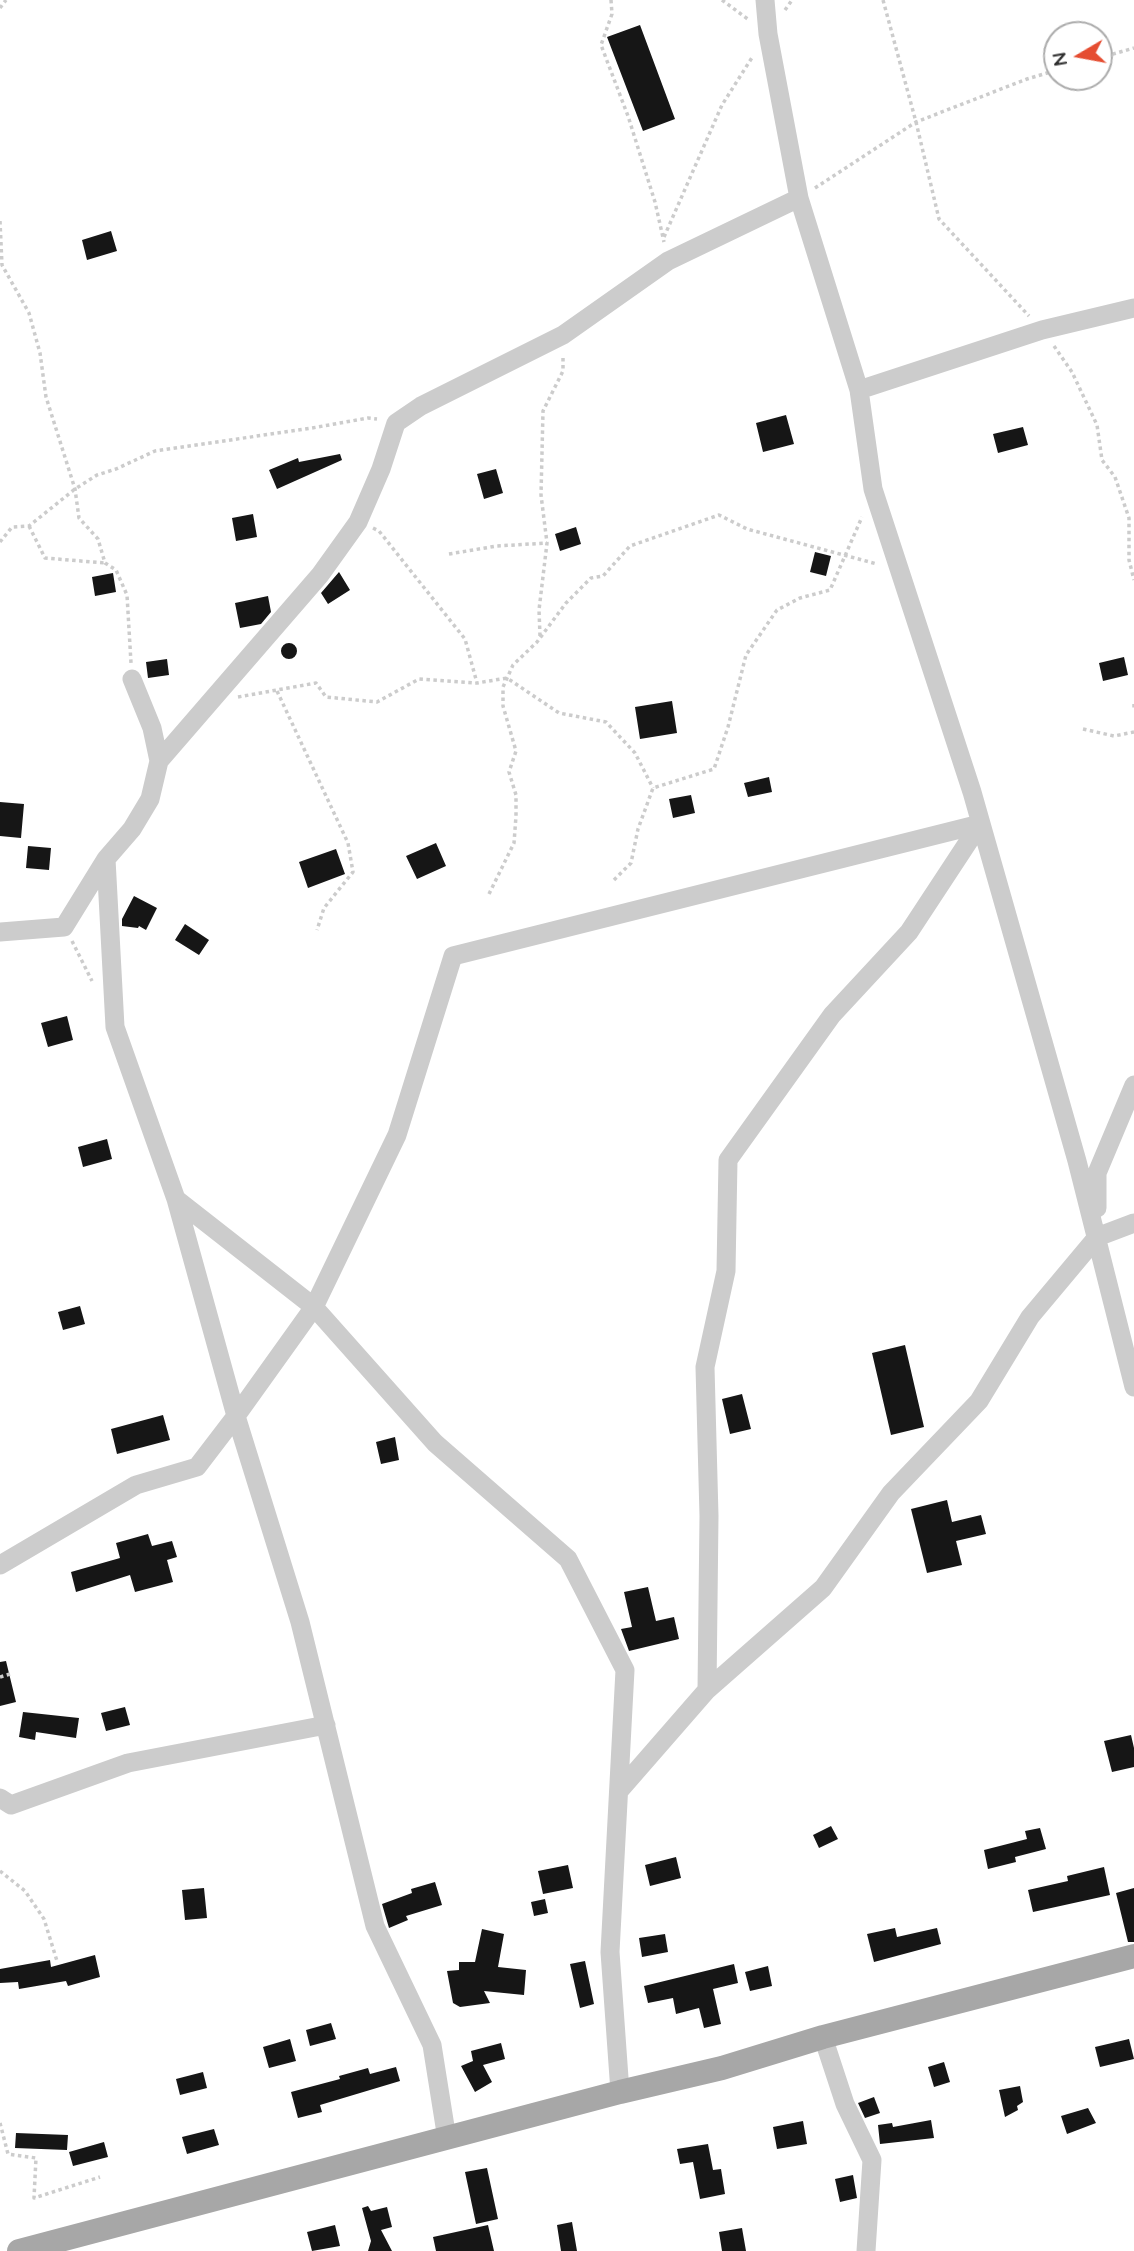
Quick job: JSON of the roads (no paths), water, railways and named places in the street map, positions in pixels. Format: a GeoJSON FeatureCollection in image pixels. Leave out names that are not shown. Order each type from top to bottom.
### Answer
{"type":"FeatureCollection","features":[{"type":"Feature","properties":{"kind":"main road"},"geometry":{"type":"LineString","coordinates":[[19,2251],[620,2092],[722,2068],[823,2036],[1134,1956]]}},
{"type":"Feature","properties":{"kind":"street"},"geometry":{"type":"LineString","coordinates":[[765,0],[768,34],[799,198],[859,390],[873,489],[972,792],[1097,1237],[1134,1387]]}},
{"type":"Feature","properties":{"kind":"street"},"geometry":{"type":"LineString","coordinates":[[159,761],[320,575],[358,522],[381,469],[396,423],[421,406],[563,335],[668,261],[799,198]]}},
{"type":"Feature","properties":{"kind":"street"},"geometry":{"type":"LineString","coordinates":[[859,390],[1042,330],[1134,307]]}},
{"type":"Feature","properties":{"kind":"street"},"geometry":{"type":"LineString","coordinates":[[0,932],[64,927],[106,859],[132,829],[150,799],[159,761],[152,728],[132,679]]}},
{"type":"Feature","properties":{"kind":"street"},"geometry":{"type":"LineString","coordinates":[[0,1565],[136,1485],[197,1467],[236,1416],[314,1307],[397,1135],[453,956],[980,824]]}},
{"type":"Feature","properties":{"kind":"street"},"geometry":{"type":"LineString","coordinates":[[707,1690],[709,1516],[705,1367],[726,1271],[729,1160],[832,1015],[909,932],[980,824]]}},
{"type":"Feature","properties":{"kind":"street"},"geometry":{"type":"LineString","coordinates":[[106,859],[115,1027],[176,1199],[236,1416],[300,1622],[376,1926],[432,2045],[447,2139]]}},
{"type":"Feature","properties":{"kind":"street"},"geometry":{"type":"LineString","coordinates":[[1097,1237],[1097,1173],[1134,1085]]}},
{"type":"Feature","properties":{"kind":"street"},"geometry":{"type":"LineString","coordinates":[[176,1199],[314,1307],[435,1443],[568,1559],[625,1670],[610,1952],[620,2092]]}},
{"type":"Feature","properties":{"kind":"street"},"geometry":{"type":"LineString","coordinates":[[618,1791],[707,1690],[823,1588],[891,1493],[979,1401],[1030,1317],[1097,1237],[1134,1223]]}},
{"type":"Feature","properties":{"kind":"street"},"geometry":{"type":"LineString","coordinates":[[0,1798],[10,1805],[128,1763],[326,1725]]}},
{"type":"Feature","properties":{"kind":"street"},"geometry":{"type":"LineString","coordinates":[[823,2036],[845,2104],[872,2160],[866,2251]]}}]}
